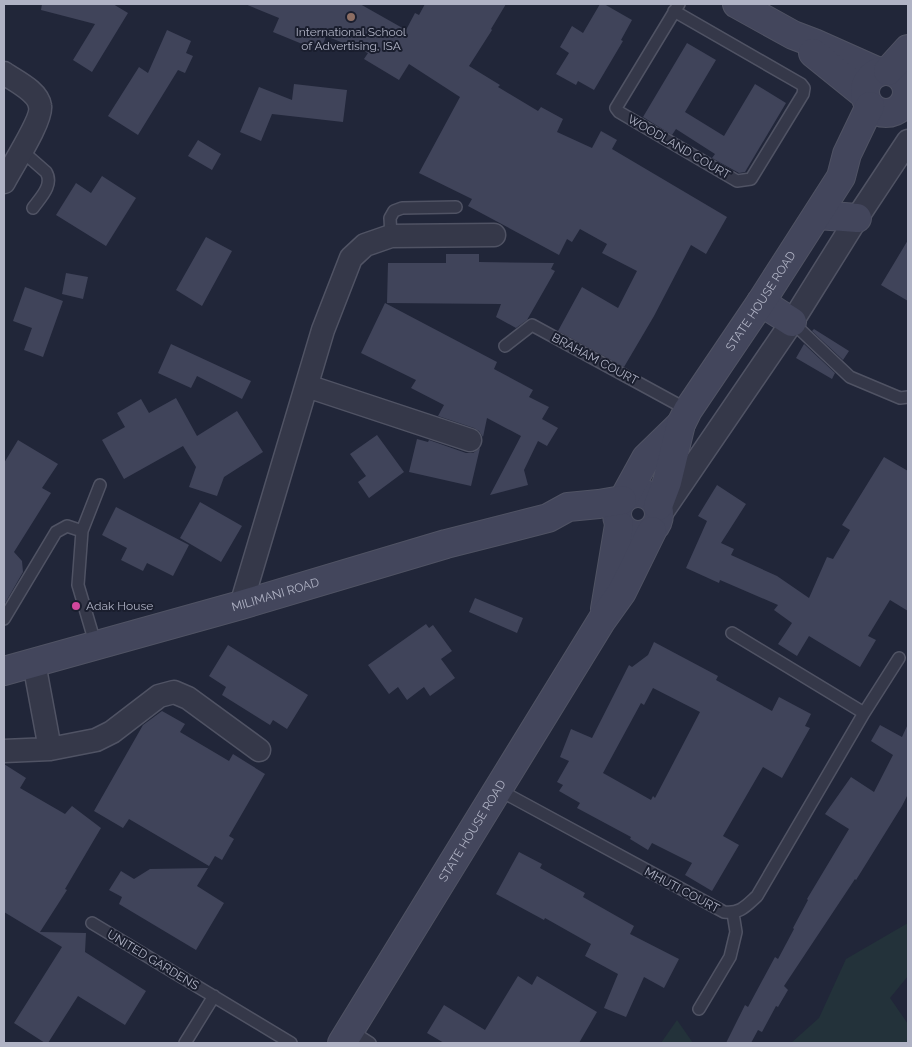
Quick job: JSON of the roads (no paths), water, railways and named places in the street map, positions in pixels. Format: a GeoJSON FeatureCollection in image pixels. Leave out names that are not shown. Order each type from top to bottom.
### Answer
{"type":"FeatureCollection","features":[{"type":"Feature","properties":{"kind":"main road"},"geometry":{"type":"LineString","coordinates":[[737,4],[793,35],[814,42],[891,92]]}},
{"type":"Feature","properties":{"kind":"main road","name":"STATE HOUSE ROAD"},"geometry":{"type":"LineString","coordinates":[[602,620],[610,587],[621,511],[646,458],[684,417],[818,215],[841,177],[859,160],[891,92],[908,49]]}},
{"type":"Feature","properties":{"kind":"main road"},"geometry":{"type":"LineString","coordinates":[[818,215],[857,218]]}},
{"type":"Feature","properties":{"kind":"main road"},"geometry":{"type":"LineString","coordinates":[[761,302],[792,322]]}},
{"type":"Feature","properties":{"kind":"main road","name":"STATE HOUSE ROAD"},"geometry":{"type":"LineString","coordinates":[[354,1039],[499,790],[602,620],[622,592],[657,518],[684,417]]}},
{"type":"Feature","properties":{"kind":"main road"},"geometry":{"type":"LineString","coordinates":[[643,493],[655,500],[657,518],[637,536],[624,530],[621,511],[630,494],[643,493]]}},
{"type":"Feature","properties":{"kind":"main road","name":"MILIMANI ROAD"},"geometry":{"type":"LineString","coordinates":[[4,671],[241,605],[446,544],[548,518],[569,522],[621,511]]}},
{"type":"Feature","properties":{"kind":"street"},"geometry":{"type":"LineString","coordinates":[[4,73],[36,96],[40,106],[39,118],[4,182]]}},
{"type":"Feature","properties":{"kind":"street"},"geometry":{"type":"LineString","coordinates":[[657,518],[792,322],[908,141]]}},
{"type":"Feature","properties":{"kind":"street"},"geometry":{"type":"LineString","coordinates":[[241,605],[323,330],[351,258],[365,245],[391,236],[494,235]]}},
{"type":"Feature","properties":{"kind":"street"},"geometry":{"type":"LineString","coordinates":[[307,386],[470,440]]}},
{"type":"Feature","properties":{"kind":"street"},"geometry":{"type":"LineString","coordinates":[[34,663],[50,749]]}},
{"type":"Feature","properties":{"kind":"street"},"geometry":{"type":"LineString","coordinates":[[4,751],[50,749],[96,740],[112,732],[159,696],[174,692],[188,698],[259,750]]}},
{"type":"Feature","properties":{"kind":"lane","name":"WOODLAND COURT"},"geometry":{"type":"LineString","coordinates":[[677,8],[801,84],[804,88],[803,94],[750,179],[737,181],[619,112],[616,108],[677,8]]}},
{"type":"Feature","properties":{"kind":"lane"},"geometry":{"type":"LineString","coordinates":[[21,150],[48,176],[47,188],[33,208]]}},
{"type":"Feature","properties":{"kind":"lane"},"geometry":{"type":"LineString","coordinates":[[391,236],[390,218],[394,211],[402,208],[456,207]]}},
{"type":"Feature","properties":{"kind":"lane"},"geometry":{"type":"LineString","coordinates":[[792,322],[850,377],[900,398],[908,397]]}},
{"type":"Feature","properties":{"kind":"lane","name":"BRAHAM COURT"},"geometry":{"type":"LineString","coordinates":[[505,346],[532,325],[684,417]]}},
{"type":"Feature","properties":{"kind":"lane"},"geometry":{"type":"LineString","coordinates":[[96,646],[78,585],[82,531],[100,485]]}},
{"type":"Feature","properties":{"kind":"lane"},"geometry":{"type":"LineString","coordinates":[[4,619],[56,532],[66,526],[82,531]]}},
{"type":"Feature","properties":{"kind":"lane"},"geometry":{"type":"LineString","coordinates":[[732,633],[864,713]]}},
{"type":"Feature","properties":{"kind":"lane","name":"MHUTI COURT"},"geometry":{"type":"LineString","coordinates":[[499,790],[703,902],[724,912],[741,911],[757,896],[864,713],[899,658]]}},
{"type":"Feature","properties":{"kind":"lane"},"geometry":{"type":"LineString","coordinates":[[699,1009],[730,957],[736,932],[732,913]]}},
{"type":"Feature","properties":{"kind":"lane","name":"UNITED GARDENS"},"geometry":{"type":"LineString","coordinates":[[92,923],[290,1043]]}},
{"type":"Feature","properties":{"kind":"lane","name":"UNITED GARDENS"},"geometry":{"type":"LineString","coordinates":[[185,1043],[214,996]]}},
{"type":"Feature","properties":{"kind":"place","name":"International School of Advertising, ISA"},"geometry":{"type":"Point","coordinates":[351,17]}},
{"type":"Feature","properties":{"kind":"place","name":"Adak House"},"geometry":{"type":"Point","coordinates":[76,606]}}]}
